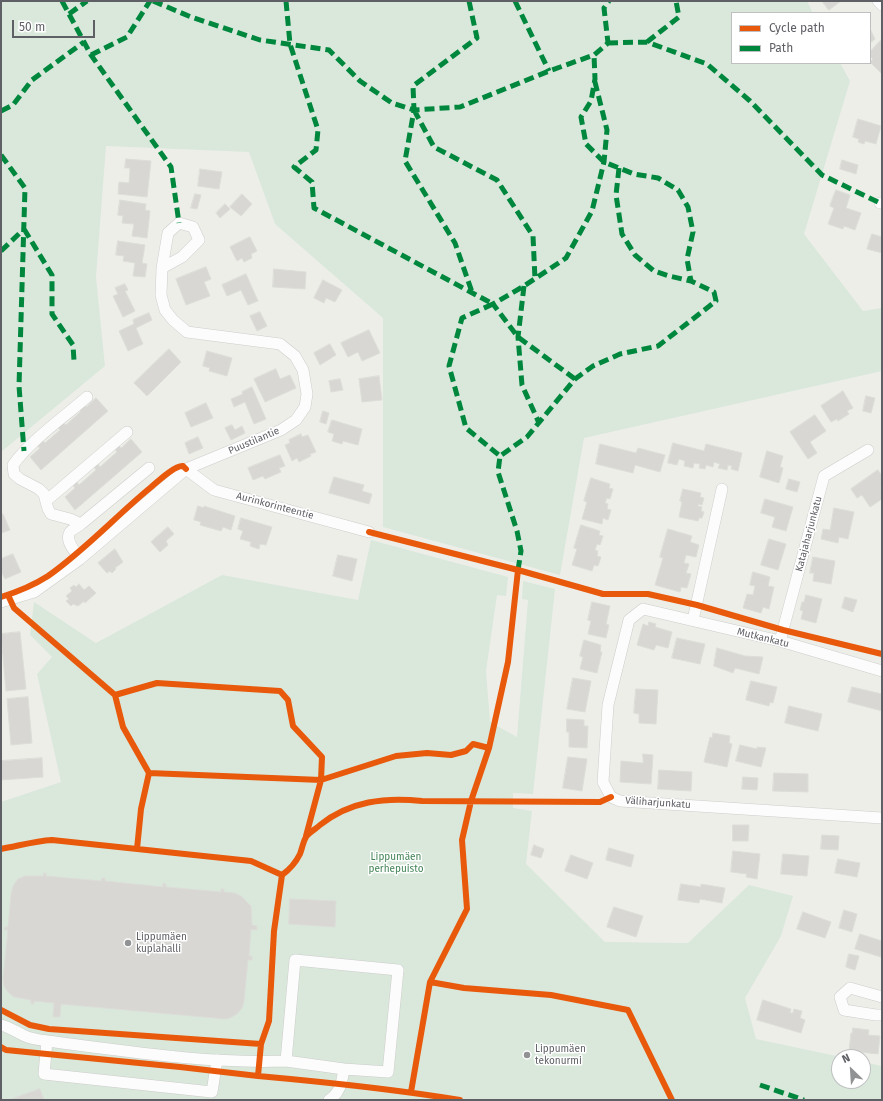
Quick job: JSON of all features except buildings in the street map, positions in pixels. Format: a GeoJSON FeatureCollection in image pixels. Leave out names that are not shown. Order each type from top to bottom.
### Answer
{"type":"FeatureCollection","features":[{"type":"Feature","properties":{"kind":"street"},"geometry":{"type":"LineString","coordinates":[[878,1],[882,5]]}},
{"type":"Feature","properties":{"kind":"street","name":"Puustilantie"},"geometry":{"type":"LineString","coordinates":[[1,602],[34,592],[80,559],[186,469],[281,430],[296,420],[305,407],[307,394],[303,370],[295,356],[280,344],[187,332],[173,320],[165,310],[161,295],[162,268]]}},
{"type":"Feature","properties":{"kind":"street"},"geometry":{"type":"LineString","coordinates":[[81,524],[70,519],[51,514],[44,494],[39,488],[20,479],[14,474],[13,465],[28,447],[87,397]]}},
{"type":"Feature","properties":{"kind":"street"},"geometry":{"type":"LineString","coordinates":[[46,501],[127,432]]}},
{"type":"Feature","properties":{"kind":"street","name":"Katajaharjunkatu"},"geometry":{"type":"LineString","coordinates":[[780,641],[824,476],[868,450]]}},
{"type":"Feature","properties":{"kind":"street"},"geometry":{"type":"LineString","coordinates":[[80,559],[70,544],[68,538],[70,532],[149,468]]}},
{"type":"Feature","properties":{"kind":"street","name":"Aurinkorinteentie"},"geometry":{"type":"LineString","coordinates":[[186,469],[214,490],[369,532]]}},
{"type":"Feature","properties":{"kind":"street"},"geometry":{"type":"LineString","coordinates":[[693,620],[722,489]]}},
{"type":"Feature","properties":{"kind":"street","name":"Mutkankatu"},"geometry":{"type":"LineString","coordinates":[[643,609],[780,641],[882,671]]}},
{"type":"Feature","properties":{"kind":"street","name":"Väliharjunkatu"},"geometry":{"type":"LineString","coordinates":[[643,609],[629,620],[608,705],[603,782],[611,797],[620,801],[882,818]]}},
{"type":"Feature","properties":{"kind":"street"},"geometry":{"type":"LineString","coordinates":[[1,1025],[9,1027],[28,1037],[47,1041],[132,1052],[217,1060],[260,1062],[286,1061],[344,1069],[388,1072],[398,970],[295,960],[286,1061]]}},
{"type":"Feature","properties":{"kind":"street"},"geometry":{"type":"LineString","coordinates":[[882,997],[850,988],[840,997],[844,1010],[876,1015],[882,1014]]}},
{"type":"Feature","properties":{"kind":"street"},"geometry":{"type":"LineString","coordinates":[[47,1041],[44,1074],[212,1096],[217,1060]]}},
{"type":"Feature","properties":{"kind":"street"},"geometry":{"type":"LineString","coordinates":[[329,1100],[339,1090],[342,1084],[344,1069]]}},
{"type":"Feature","properties":{"kind":"green space"},"geometry":{"type":"Polygon","coordinates":[[[1,1],[807,1],[812,12],[731,12],[731,64],[841,64],[850,81],[804,234],[863,311],[882,308],[882,371],[584,438],[560,575],[383,527],[383,318],[275,224],[249,152],[106,146],[96,277],[105,366],[1,452],[1,1]]]}},
{"type":"Feature","properties":{"kind":"green space","name":"Lippumäen perhepuisto"},"geometry":{"type":"Polygon","coordinates":[[[371,540],[508,577],[506,596],[497,595],[486,671],[490,722],[517,737],[528,600],[522,599],[523,581],[555,589],[533,794],[513,793],[513,808],[532,811],[526,864],[605,942],[688,943],[749,885],[793,896],[781,936],[745,998],[756,1039],[831,1055],[831,1089],[871,1089],[871,1064],[882,1066],[882,1100],[1,1100],[1,802],[61,782],[37,674],[52,657],[30,635],[34,602],[96,643],[222,575],[358,600],[371,540]]]}},
{"type":"Feature","properties":{"kind":"marked path"},"geometry":{"type":"LineString","coordinates":[[62,1],[91,55],[171,167],[179,223]]}},
{"type":"Feature","properties":{"kind":"marked path"},"geometry":{"type":"LineString","coordinates":[[69,14],[87,1]]}},
{"type":"Feature","properties":{"kind":"marked path"},"geometry":{"type":"LineString","coordinates":[[91,55],[127,37],[150,1]]}},
{"type":"Feature","properties":{"kind":"marked path"},"geometry":{"type":"LineString","coordinates":[[153,1],[191,17],[260,40],[329,50],[360,81],[392,103],[414,110],[460,107],[549,71],[594,55],[608,43],[604,8],[609,1]]}},
{"type":"Feature","properties":{"kind":"marked path"},"geometry":{"type":"LineString","coordinates":[[286,1],[290,44],[318,130],[316,150],[294,167],[312,182],[314,208],[493,304]]}},
{"type":"Feature","properties":{"kind":"marked path"},"geometry":{"type":"LineString","coordinates":[[469,1],[477,38],[413,86],[414,110],[405,161],[455,243],[472,292]]}},
{"type":"Feature","properties":{"kind":"marked path"},"geometry":{"type":"LineString","coordinates":[[515,1],[549,71]]}},
{"type":"Feature","properties":{"kind":"marked path"},"geometry":{"type":"LineString","coordinates":[[647,42],[679,17],[676,1]]}},
{"type":"Feature","properties":{"kind":"marked path"},"geometry":{"type":"LineString","coordinates":[[1,111],[13,105],[32,80],[84,42]]}},
{"type":"Feature","properties":{"kind":"marked path"},"geometry":{"type":"LineString","coordinates":[[608,43],[647,42],[707,64],[750,101],[822,175],[880,203]]}},
{"type":"Feature","properties":{"kind":"marked path"},"geometry":{"type":"LineString","coordinates":[[518,570],[521,551],[517,531],[498,472],[500,456],[527,437],[575,379],[593,366],[620,354],[658,346],[716,301],[714,292],[691,281],[687,259],[693,232],[688,207],[678,190],[658,178],[634,174],[604,162],[586,144],[581,117],[591,101],[595,79],[594,55]]}},
{"type":"Feature","properties":{"kind":"marked path"},"geometry":{"type":"LineString","coordinates":[[575,379],[518,337],[493,304],[524,286],[566,258],[592,211],[604,162],[607,130],[595,82]]}},
{"type":"Feature","properties":{"kind":"marked path"},"geometry":{"type":"LineString","coordinates":[[414,110],[434,147],[497,180],[533,236],[535,279]]}},
{"type":"Feature","properties":{"kind":"marked path"},"geometry":{"type":"LineString","coordinates":[[1,155],[25,188],[19,386],[24,451]]}},
{"type":"Feature","properties":{"kind":"marked path"},"geometry":{"type":"LineString","coordinates":[[619,168],[616,195],[622,234],[635,255],[654,271],[691,281]]}},
{"type":"Feature","properties":{"kind":"marked path"},"geometry":{"type":"LineString","coordinates":[[24,229],[52,275],[52,314],[73,345],[74,361]]}},
{"type":"Feature","properties":{"kind":"marked path"},"geometry":{"type":"LineString","coordinates":[[1,251],[24,229]]}},
{"type":"Feature","properties":{"kind":"marked path"},"geometry":{"type":"LineString","coordinates":[[524,286],[518,337],[522,385],[539,423]]}},
{"type":"Feature","properties":{"kind":"marked path"},"geometry":{"type":"LineString","coordinates":[[493,304],[462,318],[449,366],[466,428],[500,456]]}},
{"type":"Feature","properties":{"kind":"marked path"},"geometry":{"type":"LineString","coordinates":[[760,1085],[804,1100]]}},
{"type":"Feature","properties":{"kind":"cycle path"},"geometry":{"type":"LineString","coordinates":[[1,597],[25,588],[48,576],[88,544],[166,474],[180,466],[183,466],[186,469]]}},
{"type":"Feature","properties":{"kind":"cycle path"},"geometry":{"type":"LineString","coordinates":[[369,532],[518,570],[603,594],[648,594],[697,605],[783,630],[882,654]]}},
{"type":"Feature","properties":{"kind":"cycle path"},"geometry":{"type":"LineString","coordinates":[[411,1092],[430,982],[467,909],[462,840],[471,801],[489,748],[508,662],[518,570]]}},
{"type":"Feature","properties":{"kind":"cycle path"},"geometry":{"type":"LineString","coordinates":[[8,595],[14,608],[115,695]]}},
{"type":"Feature","properties":{"kind":"cycle path"},"geometry":{"type":"LineString","coordinates":[[306,836],[321,780],[322,757],[293,726],[288,700],[280,691],[157,683],[115,695],[123,727],[149,773],[321,780],[396,756],[427,753],[451,755],[466,751],[473,744],[489,748]]}},
{"type":"Feature","properties":{"kind":"cycle path"},"geometry":{"type":"LineString","coordinates":[[137,849],[141,809],[149,773]]}},
{"type":"Feature","properties":{"kind":"cycle path"},"geometry":{"type":"LineString","coordinates":[[1,1047],[6,1050],[258,1076],[261,1044],[269,1021],[274,931],[282,875],[290,868],[300,854],[307,835],[331,817],[368,802],[395,800],[600,802],[611,797]]}},
{"type":"Feature","properties":{"kind":"cycle path"},"geometry":{"type":"LineString","coordinates":[[1,849],[33,842],[52,840],[251,861],[282,875]]}},
{"type":"Feature","properties":{"kind":"cycle path"},"geometry":{"type":"LineString","coordinates":[[430,982],[464,988],[551,995],[628,1010],[672,1100]]}},
{"type":"Feature","properties":{"kind":"cycle path"},"geometry":{"type":"LineString","coordinates":[[1,1010],[30,1025],[49,1029],[261,1044]]}},
{"type":"Feature","properties":{"kind":"cycle path"},"geometry":{"type":"LineString","coordinates":[[258,1076],[410,1092],[460,1100]]}},
{"type":"Feature","properties":{"kind":"place","name":"Lippumäen kuplahalli"},"geometry":{"type":"Point","coordinates":[128,943]}},
{"type":"Feature","properties":{"kind":"place","name":"Lippumäen tekonurmi"},"geometry":{"type":"Point","coordinates":[527,1055]}}]}
